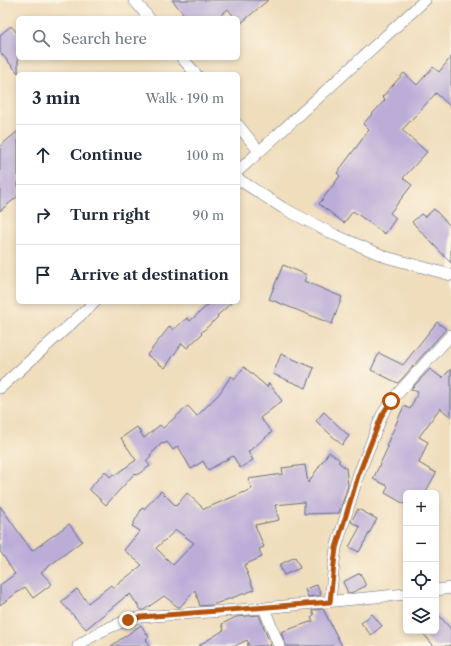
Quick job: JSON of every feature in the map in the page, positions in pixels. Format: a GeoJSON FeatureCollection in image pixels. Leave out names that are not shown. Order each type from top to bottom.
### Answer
{"type":"FeatureCollection","features":[{"type":"Feature","properties":{"kind":"street"},"geometry":{"type":"LineString","coordinates":[[134,0],[147,16]]}},
{"type":"Feature","properties":{"kind":"street"},"geometry":{"type":"LineString","coordinates":[[240,169],[425,0]]}},
{"type":"Feature","properties":{"kind":"street"},"geometry":{"type":"LineString","coordinates":[[184,60],[194,72]]}},
{"type":"Feature","properties":{"kind":"street"},"geometry":{"type":"LineString","coordinates":[[240,127],[260,151]]}},
{"type":"Feature","properties":{"kind":"street"},"geometry":{"type":"LineString","coordinates":[[240,181],[283,208],[335,235],[386,257],[451,274]]}},
{"type":"Feature","properties":{"kind":"street"},"geometry":{"type":"LineString","coordinates":[[0,388],[93,304]]}},
{"type":"Feature","properties":{"kind":"street"},"geometry":{"type":"LineString","coordinates":[[330,602],[336,548],[358,476],[382,415],[391,401],[451,335]]}},
{"type":"Feature","properties":{"kind":"street"},"geometry":{"type":"LineString","coordinates":[[439,590],[451,588]]}},
{"type":"Feature","properties":{"kind":"street"},"geometry":{"type":"LineString","coordinates":[[78,646],[111,626],[134,618],[264,608],[403,594]]}},
{"type":"Feature","properties":{"kind":"street"},"geometry":{"type":"LineString","coordinates":[[264,608],[278,646]]}},
{"type":"Feature","properties":{"kind":"building"},"geometry":{"type":"Polygon","coordinates":[[[172,0],[268,0],[240,24],[240,16],[233,16],[228,9],[220,16],[185,16],[172,0]]]}},
{"type":"Feature","properties":{"kind":"building"},"geometry":{"type":"Polygon","coordinates":[[[11,26],[16,32],[16,60],[18,60],[18,72],[0,52],[0,35],[11,26]]]}},
{"type":"Feature","properties":{"kind":"building"},"geometry":{"type":"Polygon","coordinates":[[[451,57],[451,107],[436,93],[402,130],[427,152],[403,178],[412,185],[390,213],[396,218],[385,234],[353,211],[344,223],[319,204],[340,176],[337,173],[369,130],[363,124],[385,100],[382,97],[404,73],[417,85],[433,67],[439,72],[451,57]]]}},
{"type":"Feature","properties":{"kind":"building"},"geometry":{"type":"Polygon","coordinates":[[[16,133],[16,198],[0,211],[0,146],[16,133]]]}},
{"type":"Feature","properties":{"kind":"building"},"geometry":{"type":"Polygon","coordinates":[[[434,209],[451,227],[451,263],[412,222],[421,214],[425,217],[434,209]]]}},
{"type":"Feature","properties":{"kind":"building"},"geometry":{"type":"Polygon","coordinates":[[[283,265],[307,275],[304,281],[342,297],[332,324],[269,299],[283,265]]]}},
{"type":"Feature","properties":{"kind":"building"},"geometry":{"type":"Polygon","coordinates":[[[209,304],[230,304],[187,348],[182,343],[165,368],[147,355],[170,326],[173,330],[187,318],[190,321],[209,304]]]}},
{"type":"Feature","properties":{"kind":"building"},"geometry":{"type":"Polygon","coordinates":[[[437,322],[446,329],[398,383],[371,370],[379,353],[403,365],[437,322]]]}},
{"type":"Feature","properties":{"kind":"building"},"geometry":{"type":"Polygon","coordinates":[[[281,354],[314,368],[306,388],[273,374],[281,354]]]}},
{"type":"Feature","properties":{"kind":"building"},"geometry":{"type":"Polygon","coordinates":[[[244,367],[267,387],[269,383],[282,401],[260,418],[272,432],[248,452],[253,460],[240,468],[233,456],[208,470],[203,461],[191,469],[178,446],[173,450],[167,442],[164,444],[162,443],[150,455],[151,456],[146,461],[150,466],[137,475],[135,473],[106,505],[89,489],[105,471],[110,477],[136,460],[121,438],[137,427],[144,438],[160,425],[163,428],[188,406],[197,416],[219,394],[231,376],[235,379],[244,367]]]}},
{"type":"Feature","properties":{"kind":"building"},"geometry":{"type":"Polygon","coordinates":[[[430,369],[442,378],[451,369],[451,417],[440,408],[419,437],[428,442],[419,463],[436,473],[427,490],[403,490],[403,503],[385,493],[388,486],[373,479],[388,447],[386,446],[404,406],[410,409],[418,392],[411,389],[430,369]]]}},
{"type":"Feature","properties":{"kind":"building"},"geometry":{"type":"Polygon","coordinates":[[[324,412],[349,436],[342,445],[316,421],[324,412]]]}},
{"type":"Feature","properties":{"kind":"building"},"geometry":{"type":"Polygon","coordinates":[[[329,452],[340,460],[338,462],[346,468],[348,486],[339,513],[304,514],[304,502],[275,505],[279,520],[255,525],[264,547],[259,549],[262,557],[244,565],[254,590],[212,605],[200,606],[195,590],[180,607],[164,596],[144,610],[141,610],[130,594],[86,629],[61,602],[77,589],[88,603],[111,585],[113,588],[142,565],[124,550],[140,531],[132,526],[142,508],[144,509],[161,491],[176,506],[187,493],[204,509],[252,489],[248,479],[283,474],[282,468],[305,465],[308,483],[329,452]],[[176,530],[156,548],[173,565],[194,543],[176,530]]]}},
{"type":"Feature","properties":{"kind":"building"},"geometry":{"type":"Polygon","coordinates":[[[0,506],[32,551],[69,524],[82,541],[41,572],[52,584],[33,598],[25,587],[0,605],[0,585],[15,574],[0,551],[0,506]]]}},
{"type":"Feature","properties":{"kind":"building"},"geometry":{"type":"Polygon","coordinates":[[[358,509],[377,519],[359,552],[349,547],[360,527],[351,522],[358,509]]]}},
{"type":"Feature","properties":{"kind":"building"},"geometry":{"type":"Polygon","coordinates":[[[295,557],[300,568],[284,575],[279,565],[295,557]]]}},
{"type":"Feature","properties":{"kind":"building"},"geometry":{"type":"Polygon","coordinates":[[[360,573],[366,586],[348,593],[343,582],[360,573]]]}},
{"type":"Feature","properties":{"kind":"building"},"geometry":{"type":"Polygon","coordinates":[[[317,585],[321,595],[308,597],[305,589],[317,585]]]}},
{"type":"Feature","properties":{"kind":"building"},"geometry":{"type":"Polygon","coordinates":[[[323,609],[342,646],[286,646],[281,632],[313,621],[311,617],[314,615],[312,610],[323,609]]]}},
{"type":"Feature","properties":{"kind":"building"},"geometry":{"type":"Polygon","coordinates":[[[372,614],[382,626],[371,635],[361,623],[372,614]]]}},
{"type":"Feature","properties":{"kind":"building"},"geometry":{"type":"Polygon","coordinates":[[[259,615],[271,646],[248,646],[247,644],[249,644],[247,640],[235,646],[198,646],[224,630],[222,624],[236,617],[259,615]]]}},
{"type":"Feature","properties":{"kind":"building"},"geometry":{"type":"Polygon","coordinates":[[[439,615],[451,629],[451,646],[434,646],[424,634],[439,634],[439,615]]]}},
{"type":"Feature","properties":{"kind":"building"},"geometry":{"type":"Polygon","coordinates":[[[141,625],[149,637],[146,639],[150,646],[111,646],[141,625]]]}},
{"type":"Feature","properties":{"kind":"route"},"geometry":{"type":"LineString","coordinates":[[128,620],[141,617],[330,602],[336,548],[358,476],[382,415],[391,401]]}}]}
